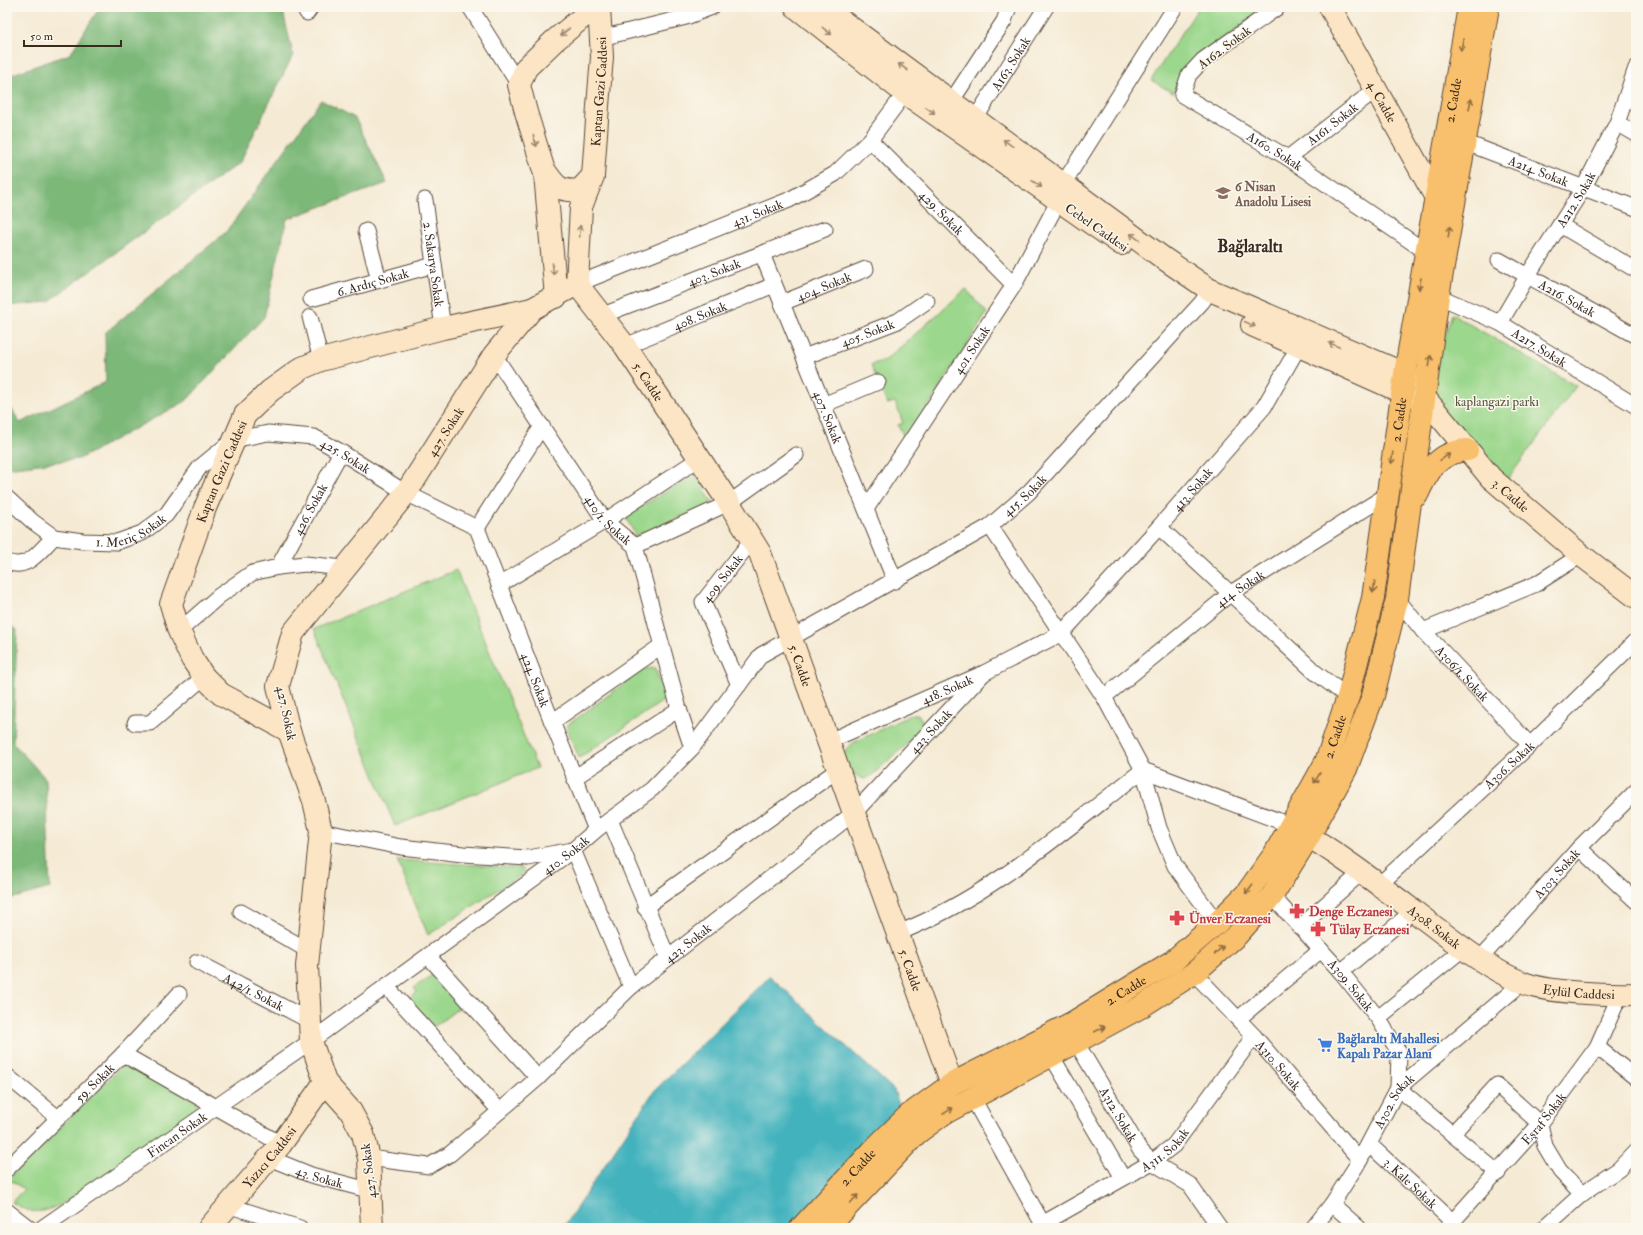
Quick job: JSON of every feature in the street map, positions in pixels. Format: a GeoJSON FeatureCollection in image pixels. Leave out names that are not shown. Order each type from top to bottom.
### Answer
{"type":"FeatureCollection","features":[{"type":"Feature","properties":{"kind":"main road"},"geometry":{"type":"LineString","coordinates":[[556,297],[545,172],[519,85],[526,68],[554,41],[595,7]]}},
{"type":"Feature","properties":{"kind":"main road","name":"Kaptan Gazi Caddesi"},"geometry":{"type":"LineString","coordinates":[[577,284],[581,207],[593,176],[602,58],[599,7]]}},
{"type":"Feature","properties":{"kind":"main road","name":"Cebel Caddesi"},"geometry":{"type":"LineString","coordinates":[[796,7],[905,92],[959,114]]}},
{"type":"Feature","properties":{"kind":"main road","name":"Cebel Caddesi"},"geometry":{"type":"LineString","coordinates":[[823,7],[1061,192],[1206,296],[1302,340],[1403,383]]}},
{"type":"Feature","properties":{"kind":"main road","name":"4. Cadde"},"geometry":{"type":"LineString","coordinates":[[1330,7],[1435,196]]}},
{"type":"Feature","properties":{"kind":"main road","name":"2. Cadde"},"geometry":{"type":"LineString","coordinates":[[801,1228],[908,1115],[952,1084],[1072,1023],[1173,961],[1217,923],[1246,894],[1274,855],[1326,762],[1348,697],[1373,598],[1403,383],[1411,345],[1425,250],[1469,7]]}},
{"type":"Feature","properties":{"kind":"main road","name":"2. Cadde"},"geometry":{"type":"LineString","coordinates":[[828,1228],[917,1132],[943,1114],[972,1097],[1139,1008],[1194,973],[1237,935],[1272,896],[1309,836],[1346,769],[1370,704],[1397,599],[1426,400],[1438,296],[1488,7]]}},
{"type":"Feature","properties":{"kind":"main road"},"geometry":{"type":"LineString","coordinates":[[545,172],[555,185],[565,191],[580,190],[593,176]]}},
{"type":"Feature","properties":{"kind":"main road","name":"427. Sokak"},"geometry":{"type":"LineString","coordinates":[[372,1228],[372,1191],[369,1158],[364,1134],[350,1110],[325,1082],[311,1031],[307,966],[321,831],[314,801],[289,731],[278,686],[293,633],[406,493],[494,355],[532,309],[577,284]]}},
{"type":"Feature","properties":{"kind":"main road","name":"5. Cadde"},"geometry":{"type":"LineString","coordinates":[[577,284],[603,315],[625,346],[700,458],[760,553],[790,640],[855,812],[952,1084]]}},
{"type":"Feature","properties":{"kind":"main road","name":"Kaptan Gazi Caddesi"},"geometry":{"type":"LineString","coordinates":[[289,731],[221,694],[204,677],[192,660],[179,631],[171,604],[205,508],[244,415],[270,391],[302,368],[321,360],[443,328],[532,309]]}},
{"type":"Feature","properties":{"kind":"main road","name":"Cebel Caddesi"},"geometry":{"type":"LineString","coordinates":[[1302,340],[1370,360],[1403,383]]}},
{"type":"Feature","properties":{"kind":"main road"},"geometry":{"type":"LineString","coordinates":[[1370,360],[1388,358],[1411,345]]}},
{"type":"Feature","properties":{"kind":"main road","name":"3. Cadde"},"geometry":{"type":"LineString","coordinates":[[1403,383],[1426,400],[1491,478],[1581,555],[1636,597]]}},
{"type":"Feature","properties":{"kind":"main road"},"geometry":{"type":"LineString","coordinates":[[1410,512],[1430,470],[1442,458],[1454,451],[1467,450]]}},
{"type":"Feature","properties":{"kind":"main road","name":"A308. Sokak"},"geometry":{"type":"LineString","coordinates":[[1290,826],[1309,836],[1362,872],[1472,954],[1522,983]]}},
{"type":"Feature","properties":{"kind":"main road","name":"Eylül Caddesi"},"geometry":{"type":"LineString","coordinates":[[1522,983],[1549,989],[1628,995]]}},
{"type":"Feature","properties":{"kind":"main road","name":"Yazıcı Caddesi"},"geometry":{"type":"LineString","coordinates":[[209,1228],[227,1205],[275,1151],[325,1082]]}},
{"type":"Feature","properties":{"kind":"street"},"geometry":{"type":"LineString","coordinates":[[304,7],[306,13],[311,7]]}},
{"type":"Feature","properties":{"kind":"street"},"geometry":{"type":"LineString","coordinates":[[470,7],[519,85]]}},
{"type":"Feature","properties":{"kind":"street"},"geometry":{"type":"LineString","coordinates":[[601,38],[686,17],[712,7]]}},
{"type":"Feature","properties":{"kind":"street"},"geometry":{"type":"LineString","coordinates":[[959,114],[1004,21],[1009,7]]}},
{"type":"Feature","properties":{"kind":"street","name":"A163. Sokak"},"geometry":{"type":"LineString","coordinates":[[959,114],[1046,7]]}},
{"type":"Feature","properties":{"kind":"street","name":"401. Sokak"},"geometry":{"type":"LineString","coordinates":[[866,509],[1014,286],[1061,192],[1175,7]]}},
{"type":"Feature","properties":{"kind":"street","name":"A162. Sokak"},"geometry":{"type":"LineString","coordinates":[[1182,95],[1189,75],[1204,60],[1278,7]]}},
{"type":"Feature","properties":{"kind":"street","name":"A212. Sokak"},"geometry":{"type":"LineString","coordinates":[[1500,323],[1528,275],[1584,187],[1617,123],[1636,68]]}},
{"type":"Feature","properties":{"kind":"street","name":"A161. Sokak"},"geometry":{"type":"LineString","coordinates":[[1288,158],[1375,90]]}},
{"type":"Feature","properties":{"kind":"street","name":"431. Sokak"},"geometry":{"type":"LineString","coordinates":[[577,284],[789,200],[835,174],[870,140],[905,92]]}},
{"type":"Feature","properties":{"kind":"street","name":"A160. Sokak"},"geometry":{"type":"LineString","coordinates":[[1182,95],[1288,158],[1425,250]]}},
{"type":"Feature","properties":{"kind":"street"},"geometry":{"type":"LineString","coordinates":[[1617,123],[1636,134]]}},
{"type":"Feature","properties":{"kind":"street","name":"429. Sokak"},"geometry":{"type":"LineString","coordinates":[[870,140],[1014,286]]}},
{"type":"Feature","properties":{"kind":"street","name":"A214. Sokak"},"geometry":{"type":"LineString","coordinates":[[1464,142],[1636,208]]}},
{"type":"Feature","properties":{"kind":"street","name":"2. Sakarya Sokak"},"geometry":{"type":"LineString","coordinates":[[425,200],[443,328]]}},
{"type":"Feature","properties":{"kind":"street"},"geometry":{"type":"LineString","coordinates":[[1560,225],[1636,270]]}},
{"type":"Feature","properties":{"kind":"street","name":"403. Sokak"},"geometry":{"type":"LineString","coordinates":[[603,315],[826,229]]}},
{"type":"Feature","properties":{"kind":"street"},"geometry":{"type":"LineString","coordinates":[[366,231],[379,280]]}},
{"type":"Feature","properties":{"kind":"street","name":"407. Sokak"},"geometry":{"type":"LineString","coordinates":[[762,254],[895,580]]}},
{"type":"Feature","properties":{"kind":"street","name":"A216. Sokak"},"geometry":{"type":"LineString","coordinates":[[1499,260],[1636,336]]}},
{"type":"Feature","properties":{"kind":"street","name":"6. Ardıç Sokak"},"geometry":{"type":"LineString","coordinates":[[311,299],[434,265]]}},
{"type":"Feature","properties":{"kind":"street","name":"404. Sokak"},"geometry":{"type":"LineString","coordinates":[[782,303],[866,269]]}},
{"type":"Feature","properties":{"kind":"street","name":"408. Sokak"},"geometry":{"type":"LineString","coordinates":[[625,346],[774,284]]}},
{"type":"Feature","properties":{"kind":"street","name":"415. Sokak"},"geometry":{"type":"LineString","coordinates":[[790,640],[990,526],[1030,492],[1206,296]]}},
{"type":"Feature","properties":{"kind":"street","name":"A217. Sokak"},"geometry":{"type":"LineString","coordinates":[[1438,296],[1500,323],[1636,406]]}},
{"type":"Feature","properties":{"kind":"street","name":"405. Sokak"},"geometry":{"type":"LineString","coordinates":[[804,357],[898,321],[927,301]]}},
{"type":"Feature","properties":{"kind":"street"},"geometry":{"type":"LineString","coordinates":[[310,317],[321,360]]}},
{"type":"Feature","properties":{"kind":"street","name":"413. Sokak"},"geometry":{"type":"LineString","coordinates":[[1062,633],[1264,407],[1302,340]]}},
{"type":"Feature","properties":{"kind":"street","name":"410/1. Sokak"},"geometry":{"type":"LineString","coordinates":[[494,355],[605,521],[635,546],[661,646],[692,748]]}},
{"type":"Feature","properties":{"kind":"street"},"geometry":{"type":"LineString","coordinates":[[824,405],[878,382]]}},
{"type":"Feature","properties":{"kind":"street"},"geometry":{"type":"LineString","coordinates":[[406,493],[477,528],[542,426]]}},
{"type":"Feature","properties":{"kind":"street","name":"425. Sokak"},"geometry":{"type":"LineString","coordinates":[[233,440],[268,433],[314,437],[341,452],[406,493]]}},
{"type":"Feature","properties":{"kind":"street","name":"1. Meriç Sokak"},"geometry":{"type":"LineString","coordinates":[[7,498],[32,521],[54,537],[83,541],[117,542],[142,533],[166,514],[200,467],[233,440]]}},
{"type":"Feature","properties":{"kind":"street","name":"426. Sokak"},"geometry":{"type":"LineString","coordinates":[[278,567],[341,452]]}},
{"type":"Feature","properties":{"kind":"street"},"geometry":{"type":"LineString","coordinates":[[635,546],[729,503],[796,455]]}},
{"type":"Feature","properties":{"kind":"street"},"geometry":{"type":"LineString","coordinates":[[499,585],[605,521],[700,458]]}},
{"type":"Feature","properties":{"kind":"street","name":"414. Sokak"},"geometry":{"type":"LineString","coordinates":[[1104,697],[1231,593],[1387,495]]}},
{"type":"Feature","properties":{"kind":"street"},"geometry":{"type":"LineString","coordinates":[[990,526],[1104,697],[1143,770],[1159,828],[1175,866],[1217,923]]}},
{"type":"Feature","properties":{"kind":"street"},"geometry":{"type":"LineString","coordinates":[[1159,526],[1316,673],[1348,697]]}},
{"type":"Feature","properties":{"kind":"street","name":"424. Sokak"},"geometry":{"type":"LineString","coordinates":[[477,528],[574,778],[596,830]]}},
{"type":"Feature","properties":{"kind":"street"},"geometry":{"type":"LineString","coordinates":[[7,562],[15,565],[28,563],[54,537]]}},
{"type":"Feature","properties":{"kind":"street","name":"409. Sokak"},"geometry":{"type":"LineString","coordinates":[[739,685],[703,602],[752,540]]}},
{"type":"Feature","properties":{"kind":"street"},"geometry":{"type":"LineString","coordinates":[[1423,631],[1536,584],[1581,555]]}},
{"type":"Feature","properties":{"kind":"street"},"geometry":{"type":"LineString","coordinates":[[179,631],[219,596],[252,573],[278,567],[305,564],[344,568]]}},
{"type":"Feature","properties":{"kind":"street","name":"A306/1. Sokak"},"geometry":{"type":"LineString","coordinates":[[1397,599],[1423,631],[1530,745]]}},
{"type":"Feature","properties":{"kind":"street","name":"418. Sokak"},"geometry":{"type":"LineString","coordinates":[[829,741],[984,673],[1062,633]]}},
{"type":"Feature","properties":{"kind":"street","name":"410. Sokak"},"geometry":{"type":"LineString","coordinates":[[311,1031],[386,986],[573,850],[596,830],[652,789],[692,748],[761,655],[790,640]]}},
{"type":"Feature","properties":{"kind":"street","name":"A306. Sokak"},"geometry":{"type":"LineString","coordinates":[[1379,885],[1530,745],[1636,641]]}},
{"type":"Feature","properties":{"kind":"street"},"geometry":{"type":"LineString","coordinates":[[552,722],[661,646]]}},
{"type":"Feature","properties":{"kind":"street","name":"423. Sokak"},"geometry":{"type":"LineString","coordinates":[[369,1158],[429,1166],[450,1154],[538,1078],[631,987],[855,812],[984,673]]}},
{"type":"Feature","properties":{"kind":"street"},"geometry":{"type":"LineString","coordinates":[[135,723],[150,723],[204,677]]}},
{"type":"Feature","properties":{"kind":"street"},"geometry":{"type":"LineString","coordinates":[[574,778],[679,709]]}},
{"type":"Feature","properties":{"kind":"street"},"geometry":{"type":"LineString","coordinates":[[645,907],[839,769]]}},
{"type":"Feature","properties":{"kind":"street"},"geometry":{"type":"LineString","coordinates":[[1143,770],[1290,826]]}},
{"type":"Feature","properties":{"kind":"street"},"geometry":{"type":"LineString","coordinates":[[898,933],[922,924],[990,886],[1143,770]]}},
{"type":"Feature","properties":{"kind":"street","name":"A303. Sokak"},"geometry":{"type":"LineString","coordinates":[[1378,1018],[1472,954],[1636,791]]}},
{"type":"Feature","properties":{"kind":"street"},"geometry":{"type":"LineString","coordinates":[[610,820],[645,907],[668,958]]}},
{"type":"Feature","properties":{"kind":"street"},"geometry":{"type":"LineString","coordinates":[[321,831],[400,847],[463,854],[528,858],[573,850],[631,987]]}},
{"type":"Feature","properties":{"kind":"street"},"geometry":{"type":"LineString","coordinates":[[1579,848],[1636,902]]}},
{"type":"Feature","properties":{"kind":"street"},"geometry":{"type":"LineString","coordinates":[[1300,927],[1362,872]]}},
{"type":"Feature","properties":{"kind":"street","name":"A309. Sokak"},"geometry":{"type":"LineString","coordinates":[[1272,896],[1341,972],[1378,1018],[1399,1052],[1398,1088]]}},
{"type":"Feature","properties":{"kind":"street"},"geometry":{"type":"LineString","coordinates":[[1341,972],[1413,911]]}},
{"type":"Feature","properties":{"kind":"street"},"geometry":{"type":"LineString","coordinates":[[241,912],[308,952]]}},
{"type":"Feature","properties":{"kind":"street"},"geometry":{"type":"LineString","coordinates":[[1238,1019],[1321,950]]}},
{"type":"Feature","properties":{"kind":"street"},"geometry":{"type":"LineString","coordinates":[[428,956],[538,1078]]}},
{"type":"Feature","properties":{"kind":"street","name":"A42/1. Sokak"},"geometry":{"type":"LineString","coordinates":[[197,962],[311,1031]]}},
{"type":"Feature","properties":{"kind":"street","name":"A310. Sokak"},"geometry":{"type":"LineString","coordinates":[[1194,973],[1254,1036],[1360,1160]]}},
{"type":"Feature","properties":{"kind":"street","name":"A302. Sokak"},"geometry":{"type":"LineString","coordinates":[[1313,1228],[1332,1204],[1360,1160],[1398,1088],[1522,983]]}},
{"type":"Feature","properties":{"kind":"street"},"geometry":{"type":"LineString","coordinates":[[386,986],[500,1111]]}},
{"type":"Feature","properties":{"kind":"street","name":"59. Sokak"},"geometry":{"type":"LineString","coordinates":[[7,1169],[123,1054],[179,994]]}},
{"type":"Feature","properties":{"kind":"street","name":"Eşraf Sokak"},"geometry":{"type":"LineString","coordinates":[[1450,1225],[1498,1173],[1540,1124],[1597,1047],[1628,995]]}},
{"type":"Feature","properties":{"kind":"street","name":"Fincan Sokak"},"geometry":{"type":"LineString","coordinates":[[42,1228],[218,1107],[311,1031]]}},
{"type":"Feature","properties":{"kind":"street","name":"A311. Sokak"},"geometry":{"type":"LineString","coordinates":[[1044,1226],[1152,1162],[1174,1145],[1254,1036]]}},
{"type":"Feature","properties":{"kind":"street","name":"A312. Sokak"},"geometry":{"type":"LineString","coordinates":[[1076,1042],[1140,1150],[1152,1162],[1190,1185],[1220,1228]]}},
{"type":"Feature","properties":{"kind":"street"},"geometry":{"type":"LineString","coordinates":[[1597,1047],[1636,1078]]}},
{"type":"Feature","properties":{"kind":"street","name":"43. Sokak"},"geometry":{"type":"LineString","coordinates":[[123,1054],[218,1107],[275,1151],[311,1175],[372,1191]]}},
{"type":"Feature","properties":{"kind":"street"},"geometry":{"type":"LineString","coordinates":[[1051,1055],[1123,1178]]}},
{"type":"Feature","properties":{"kind":"street"},"geometry":{"type":"LineString","coordinates":[[7,1076],[58,1118]]}},
{"type":"Feature","properties":{"kind":"street"},"geometry":{"type":"LineString","coordinates":[[1452,1134],[1497,1084],[1540,1124],[1545,1146],[1560,1171],[1582,1194]]}},
{"type":"Feature","properties":{"kind":"street"},"geometry":{"type":"LineString","coordinates":[[1398,1088],[1498,1173]]}},
{"type":"Feature","properties":{"kind":"street"},"geometry":{"type":"LineString","coordinates":[[972,1097],[1044,1226]]}},
{"type":"Feature","properties":{"kind":"street","name":"3. Kale Sokak"},"geometry":{"type":"LineString","coordinates":[[1369,1144],[1450,1225]]}},
{"type":"Feature","properties":{"kind":"street"},"geometry":{"type":"LineString","coordinates":[[1544,1228],[1582,1194],[1619,1169],[1636,1151]]}},
{"type":"Feature","properties":{"kind":"street"},"geometry":{"type":"LineString","coordinates":[[1332,1204],[1359,1228]]}},
{"type":"Feature","properties":{"kind":"street"},"geometry":{"type":"LineString","coordinates":[[227,1205],[300,1228]]}},
{"type":"Feature","properties":{"kind":"street"},"geometry":{"type":"LineString","coordinates":[[10,1218],[29,1228]]}},
{"type":"Feature","properties":{"kind":"green space"},"geometry":{"type":"Polygon","coordinates":[[[100,7],[282,7],[293,55],[240,162],[48,302],[7,306],[7,76],[70,54],[100,7]]]}},
{"type":"Feature","properties":{"kind":"green space"},"geometry":{"type":"Polygon","coordinates":[[[1199,7],[1266,7],[1184,73],[1173,93],[1151,80],[1199,7]]]}},
{"type":"Feature","properties":{"kind":"green space"},"geometry":{"type":"Polygon","coordinates":[[[321,100],[355,118],[387,183],[287,219],[264,317],[186,401],[79,459],[7,468],[7,401],[20,423],[106,382],[105,333],[226,232],[321,100]]]}},
{"type":"Feature","properties":{"kind":"green space"},"geometry":{"type":"Polygon","coordinates":[[[966,289],[987,313],[909,437],[904,437],[898,425],[903,423],[895,402],[887,404],[871,365],[887,359],[966,289]]]}},
{"type":"Feature","properties":{"kind":"green space","name":"kaplangazi parkı"},"geometry":{"type":"Polygon","coordinates":[[[1452,314],[1576,386],[1502,487],[1425,400],[1452,314]]]}},
{"type":"Feature","properties":{"kind":"green space"},"geometry":{"type":"Polygon","coordinates":[[[696,474],[713,504],[636,536],[625,516],[696,474]]]}},
{"type":"Feature","properties":{"kind":"green space"},"geometry":{"type":"Polygon","coordinates":[[[456,570],[537,768],[395,826],[314,629],[456,570]]]}},
{"type":"Feature","properties":{"kind":"green space"},"geometry":{"type":"Polygon","coordinates":[[[7,624],[17,630],[13,743],[46,779],[50,888],[7,900],[7,624]]]}},
{"type":"Feature","properties":{"kind":"green space"},"geometry":{"type":"Polygon","coordinates":[[[655,668],[666,699],[579,758],[566,726],[644,669],[655,668]]]}},
{"type":"Feature","properties":{"kind":"green space"},"geometry":{"type":"Polygon","coordinates":[[[912,714],[918,714],[925,725],[923,730],[871,776],[864,779],[849,769],[845,761],[845,751],[851,744],[912,714]]]}},
{"type":"Feature","properties":{"kind":"green space"},"geometry":{"type":"Polygon","coordinates":[[[397,860],[523,868],[524,873],[428,935],[397,860]]]}},
{"type":"Feature","properties":{"kind":"green space"},"geometry":{"type":"Polygon","coordinates":[[[436,972],[464,1004],[434,1027],[407,999],[417,992],[414,988],[436,972]]]}},
{"type":"Feature","properties":{"kind":"green space"},"geometry":{"type":"Polygon","coordinates":[[[124,1064],[197,1102],[199,1109],[64,1203],[38,1212],[26,1209],[12,1202],[24,1189],[8,1179],[124,1064]]]}},
{"type":"Feature","properties":{"kind":"water"},"geometry":{"type":"Polygon","coordinates":[[[770,976],[894,1090],[904,1119],[804,1228],[563,1228],[654,1091],[770,976]]]}},
{"type":"Feature","properties":{"kind":"place","name":"6 Nisan Anadolu Lisesi"},"geometry":{"type":"Point","coordinates":[1223,193]}},
{"type":"Feature","properties":{"kind":"place","name":"Denge Eczanesi"},"geometry":{"type":"Point","coordinates":[1297,911]}},
{"type":"Feature","properties":{"kind":"place","name":"Ünver Eczanesi"},"geometry":{"type":"Point","coordinates":[1177,918]}},
{"type":"Feature","properties":{"kind":"place","name":"Tülay Eczanesi"},"geometry":{"type":"Point","coordinates":[1318,929]}},
{"type":"Feature","properties":{"kind":"place","name":"Bağlaraltı Mahallesi Kapalı Pazar Alanı"},"geometry":{"type":"Point","coordinates":[1325,1045]}},
{"type":"Feature","properties":{"kind":"district","name":"Bağlaraltı"},"geometry":{"type":"Point","coordinates":[1250,246]}}]}
